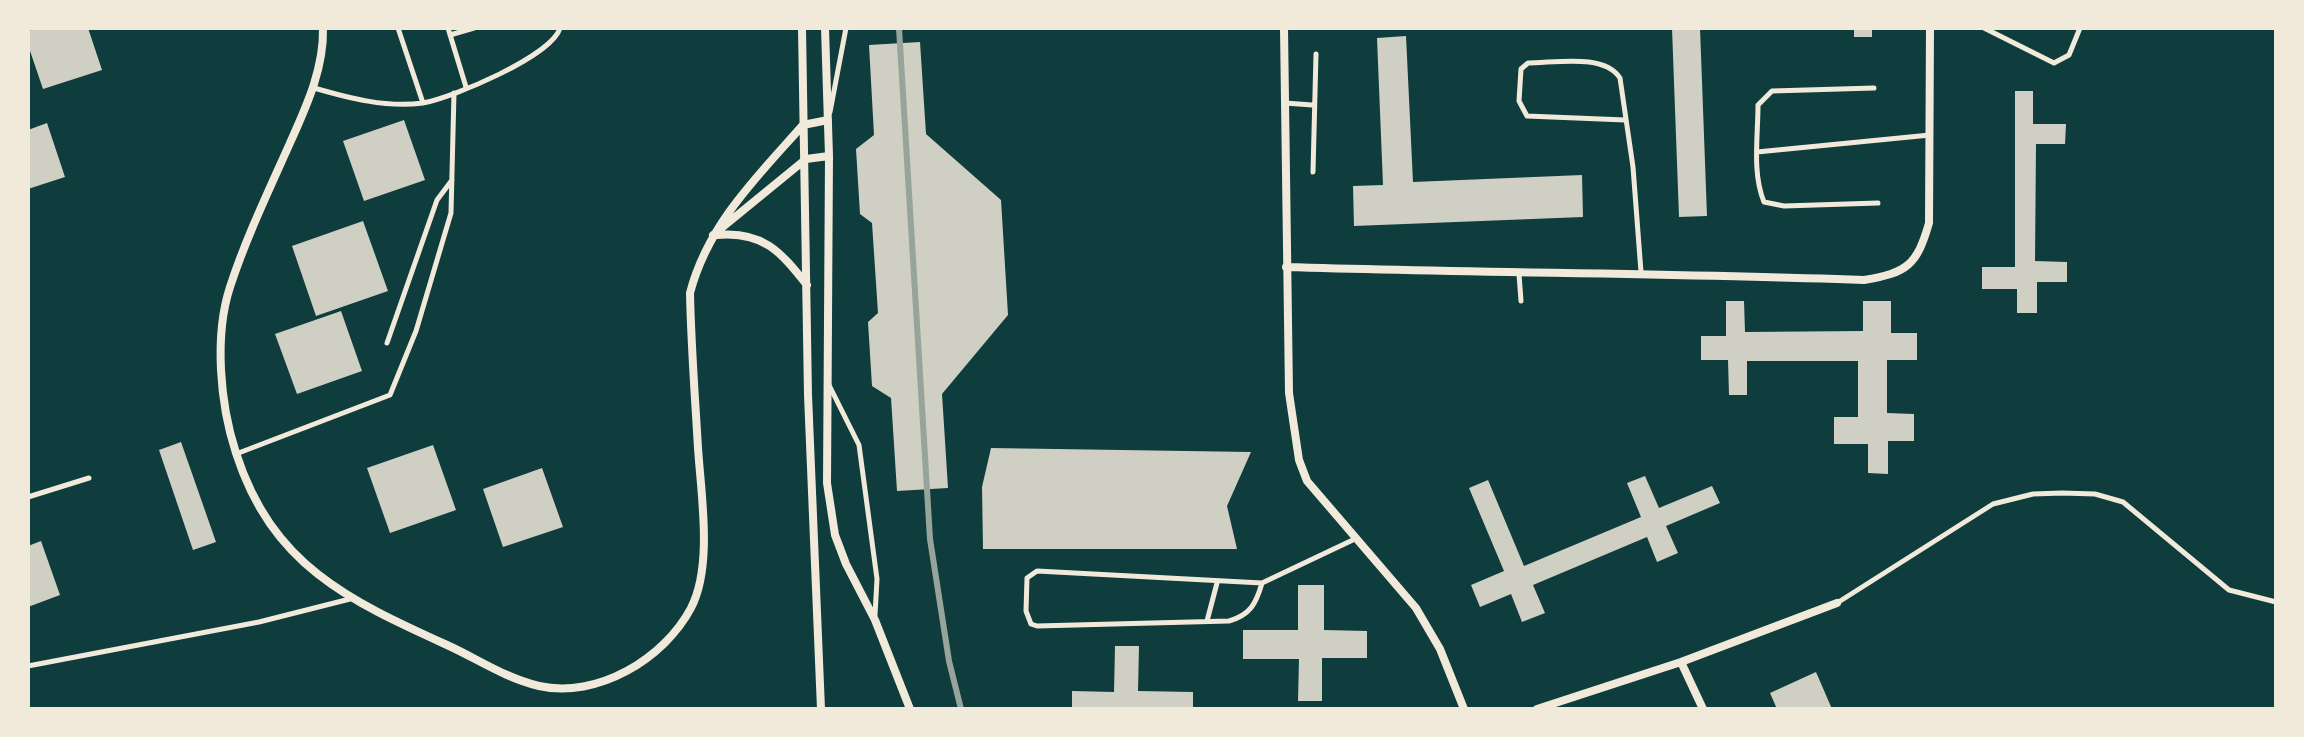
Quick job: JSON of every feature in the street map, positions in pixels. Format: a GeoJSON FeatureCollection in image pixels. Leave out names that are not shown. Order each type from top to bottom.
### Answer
{"type":"FeatureCollection","features":[{"type":"Feature","properties":{"kind":"street"},"geometry":{"type":"LineString","coordinates":[[323,28],[314,88],[229,289],[221,354],[236,454],[260,508],[280,537],[317,577],[350,599],[497,671],[542,687],[595,683],[626,673],[654,652],[690,610],[698,587],[703,533],[690,293],[697,266],[722,218],[803,125],[828,120]]}},
{"type":"Feature","properties":{"kind":"street"},"geometry":{"type":"LineString","coordinates":[[802,28],[808,395],[821,709]]}},
{"type":"Feature","properties":{"kind":"street"},"geometry":{"type":"LineString","coordinates":[[825,28],[829,156],[827,483],[835,535],[857,588],[875,620],[910,709]]}},
{"type":"Feature","properties":{"kind":"street"},"geometry":{"type":"LineString","coordinates":[[1284,28],[1289,393],[1299,460],[1307,481],[1416,608],[1440,649],[1464,709]]}},
{"type":"Feature","properties":{"kind":"street"},"geometry":{"type":"LineString","coordinates":[[1286,267],[1519,274],[1641,272],[1864,280],[1907,269],[1922,249],[1929,223],[1930,28]]}},
{"type":"Feature","properties":{"kind":"street"},"geometry":{"type":"LineString","coordinates":[[713,236],[806,159],[829,156]]}},
{"type":"Feature","properties":{"kind":"street"},"geometry":{"type":"LineString","coordinates":[[713,236],[748,234],[761,239],[808,285]]}},
{"type":"Feature","properties":{"kind":"street"},"geometry":{"type":"LineString","coordinates":[[1537,709],[1681,662],[1837,603]]}},
{"type":"Feature","properties":{"kind":"street"},"geometry":{"type":"LineString","coordinates":[[1681,662],[1703,709]]}},
{"type":"Feature","properties":{"kind":"lane"},"geometry":{"type":"LineString","coordinates":[[398,28],[423,103]]}},
{"type":"Feature","properties":{"kind":"lane"},"geometry":{"type":"LineString","coordinates":[[448,28],[466,87]]}},
{"type":"Feature","properties":{"kind":"lane"},"geometry":{"type":"LineString","coordinates":[[450,35],[474,28]]}},
{"type":"Feature","properties":{"kind":"lane"},"geometry":{"type":"LineString","coordinates":[[314,88],[360,102],[423,103],[454,93],[542,50],[557,38],[560,28]]}},
{"type":"Feature","properties":{"kind":"lane"},"geometry":{"type":"LineString","coordinates":[[828,120],[837,89],[846,28]]}},
{"type":"Feature","properties":{"kind":"lane"},"geometry":{"type":"LineString","coordinates":[[1984,28],[2054,63],[2069,55],[2080,28]]}},
{"type":"Feature","properties":{"kind":"lane"},"geometry":{"type":"LineString","coordinates":[[1313,172],[1312,105],[1316,54]]}},
{"type":"Feature","properties":{"kind":"lane"},"geometry":{"type":"LineString","coordinates":[[1625,120],[1527,116],[1519,101],[1521,69],[1528,63],[1602,63],[1614,68],[1620,78],[1633,167],[1641,272]]}},
{"type":"Feature","properties":{"kind":"lane"},"geometry":{"type":"LineString","coordinates":[[1874,88],[1772,91],[1758,105],[1757,152],[1759,189],[1764,202],[1784,206],[1878,203]]}},
{"type":"Feature","properties":{"kind":"lane"},"geometry":{"type":"LineString","coordinates":[[236,454],[390,395],[438,261],[451,213],[454,93]]}},
{"type":"Feature","properties":{"kind":"lane"},"geometry":{"type":"LineString","coordinates":[[1284,103],[1312,105]]}},
{"type":"Feature","properties":{"kind":"lane"},"geometry":{"type":"LineString","coordinates":[[1757,152],[1931,135]]}},
{"type":"Feature","properties":{"kind":"lane"},"geometry":{"type":"LineString","coordinates":[[387,343],[437,200],[453,179]]}},
{"type":"Feature","properties":{"kind":"lane"},"geometry":{"type":"LineString","coordinates":[[1519,274],[1521,301]]}},
{"type":"Feature","properties":{"kind":"lane"},"geometry":{"type":"LineString","coordinates":[[826,378],[859,445],[877,579],[875,620]]}},
{"type":"Feature","properties":{"kind":"lane"},"geometry":{"type":"LineString","coordinates":[[28,497],[89,478]]}},
{"type":"Feature","properties":{"kind":"lane"},"geometry":{"type":"LineString","coordinates":[[1837,603],[1993,504],[2033,494],[2062,493],[2095,494],[2123,502],[2229,590],[2276,602]]}},
{"type":"Feature","properties":{"kind":"lane"},"geometry":{"type":"LineString","coordinates":[[1262,583],[1258,598],[1243,617],[1207,621],[1037,626],[1027,617],[1027,578],[1037,571],[1262,583],[1358,537]]}},
{"type":"Feature","properties":{"kind":"lane"},"geometry":{"type":"LineString","coordinates":[[1207,621],[1218,583]]}},
{"type":"Feature","properties":{"kind":"lane"},"geometry":{"type":"LineString","coordinates":[[28,666],[259,622],[350,599]]}},
{"type":"Feature","properties":{"kind":"building"},"geometry":{"type":"Polygon","coordinates":[[[38,28],[88,28],[102,70],[43,89],[28,45],[28,31],[38,28]]]}},
{"type":"Feature","properties":{"kind":"building"},"geometry":{"type":"Polygon","coordinates":[[[1672,28],[1700,28],[1707,216],[1679,217],[1672,28]]]}},
{"type":"Feature","properties":{"kind":"building"},"geometry":{"type":"Polygon","coordinates":[[[1854,28],[1872,28],[1872,37],[1854,37],[1854,28]]]}},
{"type":"Feature","properties":{"kind":"building"},"geometry":{"type":"Polygon","coordinates":[[[1406,36],[1413,182],[1582,175],[1583,217],[1354,226],[1353,186],[1383,185],[1377,38],[1406,36]]]}},
{"type":"Feature","properties":{"kind":"building"},"geometry":{"type":"Polygon","coordinates":[[[920,42],[926,134],[1001,200],[1008,315],[942,394],[948,488],[897,491],[891,398],[872,386],[868,322],[878,313],[872,223],[860,214],[856,149],[874,135],[869,45],[920,42]]]}},
{"type":"Feature","properties":{"kind":"building"},"geometry":{"type":"Polygon","coordinates":[[[2015,91],[2033,91],[2033,124],[2066,124],[2065,144],[2036,144],[2035,261],[2067,262],[2067,282],[2037,282],[2037,313],[2017,313],[2017,289],[1982,289],[1982,267],[2015,267],[2015,91]]]}},
{"type":"Feature","properties":{"kind":"building"},"geometry":{"type":"Polygon","coordinates":[[[404,120],[425,180],[364,201],[343,141],[404,120]]]}},
{"type":"Feature","properties":{"kind":"building"},"geometry":{"type":"Polygon","coordinates":[[[47,123],[65,177],[28,189],[28,130],[47,123]]]}},
{"type":"Feature","properties":{"kind":"building"},"geometry":{"type":"Polygon","coordinates":[[[363,221],[388,291],[316,316],[292,246],[363,221]]]}},
{"type":"Feature","properties":{"kind":"building"},"geometry":{"type":"Polygon","coordinates":[[[1726,301],[1744,301],[1745,332],[1863,331],[1863,301],[1891,301],[1891,333],[1917,333],[1917,360],[1887,360],[1887,413],[1914,414],[1914,441],[1888,441],[1888,474],[1868,473],[1868,444],[1834,444],[1834,417],[1858,417],[1858,361],[1747,361],[1747,395],[1729,395],[1728,360],[1701,360],[1701,336],[1726,336],[1726,301]]]}},
{"type":"Feature","properties":{"kind":"building"},"geometry":{"type":"Polygon","coordinates":[[[341,311],[362,371],[297,394],[275,334],[341,311]]]}},
{"type":"Feature","properties":{"kind":"building"},"geometry":{"type":"Polygon","coordinates":[[[181,442],[216,542],[193,550],[159,450],[181,442]]]}},
{"type":"Feature","properties":{"kind":"building"},"geometry":{"type":"Polygon","coordinates":[[[433,445],[456,510],[390,533],[367,468],[433,445]]]}},
{"type":"Feature","properties":{"kind":"building"},"geometry":{"type":"Polygon","coordinates":[[[991,448],[1251,452],[1227,506],[1237,549],[983,549],[982,487],[991,448]]]}},
{"type":"Feature","properties":{"kind":"building"},"geometry":{"type":"Polygon","coordinates":[[[542,468],[563,527],[503,547],[483,489],[542,468]]]}},
{"type":"Feature","properties":{"kind":"building"},"geometry":{"type":"Polygon","coordinates":[[[1645,476],[1659,508],[1712,486],[1720,503],[1666,526],[1678,553],[1657,562],[1647,537],[1533,585],[1545,613],[1522,622],[1511,594],[1480,607],[1471,585],[1504,571],[1469,488],[1488,480],[1524,566],[1641,517],[1627,483],[1645,476]]]}},
{"type":"Feature","properties":{"kind":"building"},"geometry":{"type":"Polygon","coordinates":[[[41,541],[60,595],[28,607],[28,546],[41,541]]]}},
{"type":"Feature","properties":{"kind":"building"},"geometry":{"type":"Polygon","coordinates":[[[1298,585],[1324,585],[1324,630],[1367,631],[1367,658],[1322,658],[1322,701],[1298,701],[1299,659],[1243,659],[1243,630],[1298,630],[1298,585]]]}},
{"type":"Feature","properties":{"kind":"building"},"geometry":{"type":"Polygon","coordinates":[[[1115,646],[1139,646],[1138,691],[1193,692],[1193,709],[1072,709],[1072,691],[1114,692],[1115,646]]]}},
{"type":"Feature","properties":{"kind":"building"},"geometry":{"type":"Polygon","coordinates":[[[1816,672],[1832,709],[1777,709],[1770,693],[1816,672]]]}},
{"type":"Feature","properties":{"kind":"railway"},"geometry":{"type":"LineString","coordinates":[[899,28],[930,539],[949,661],[961,709]]}}]}
